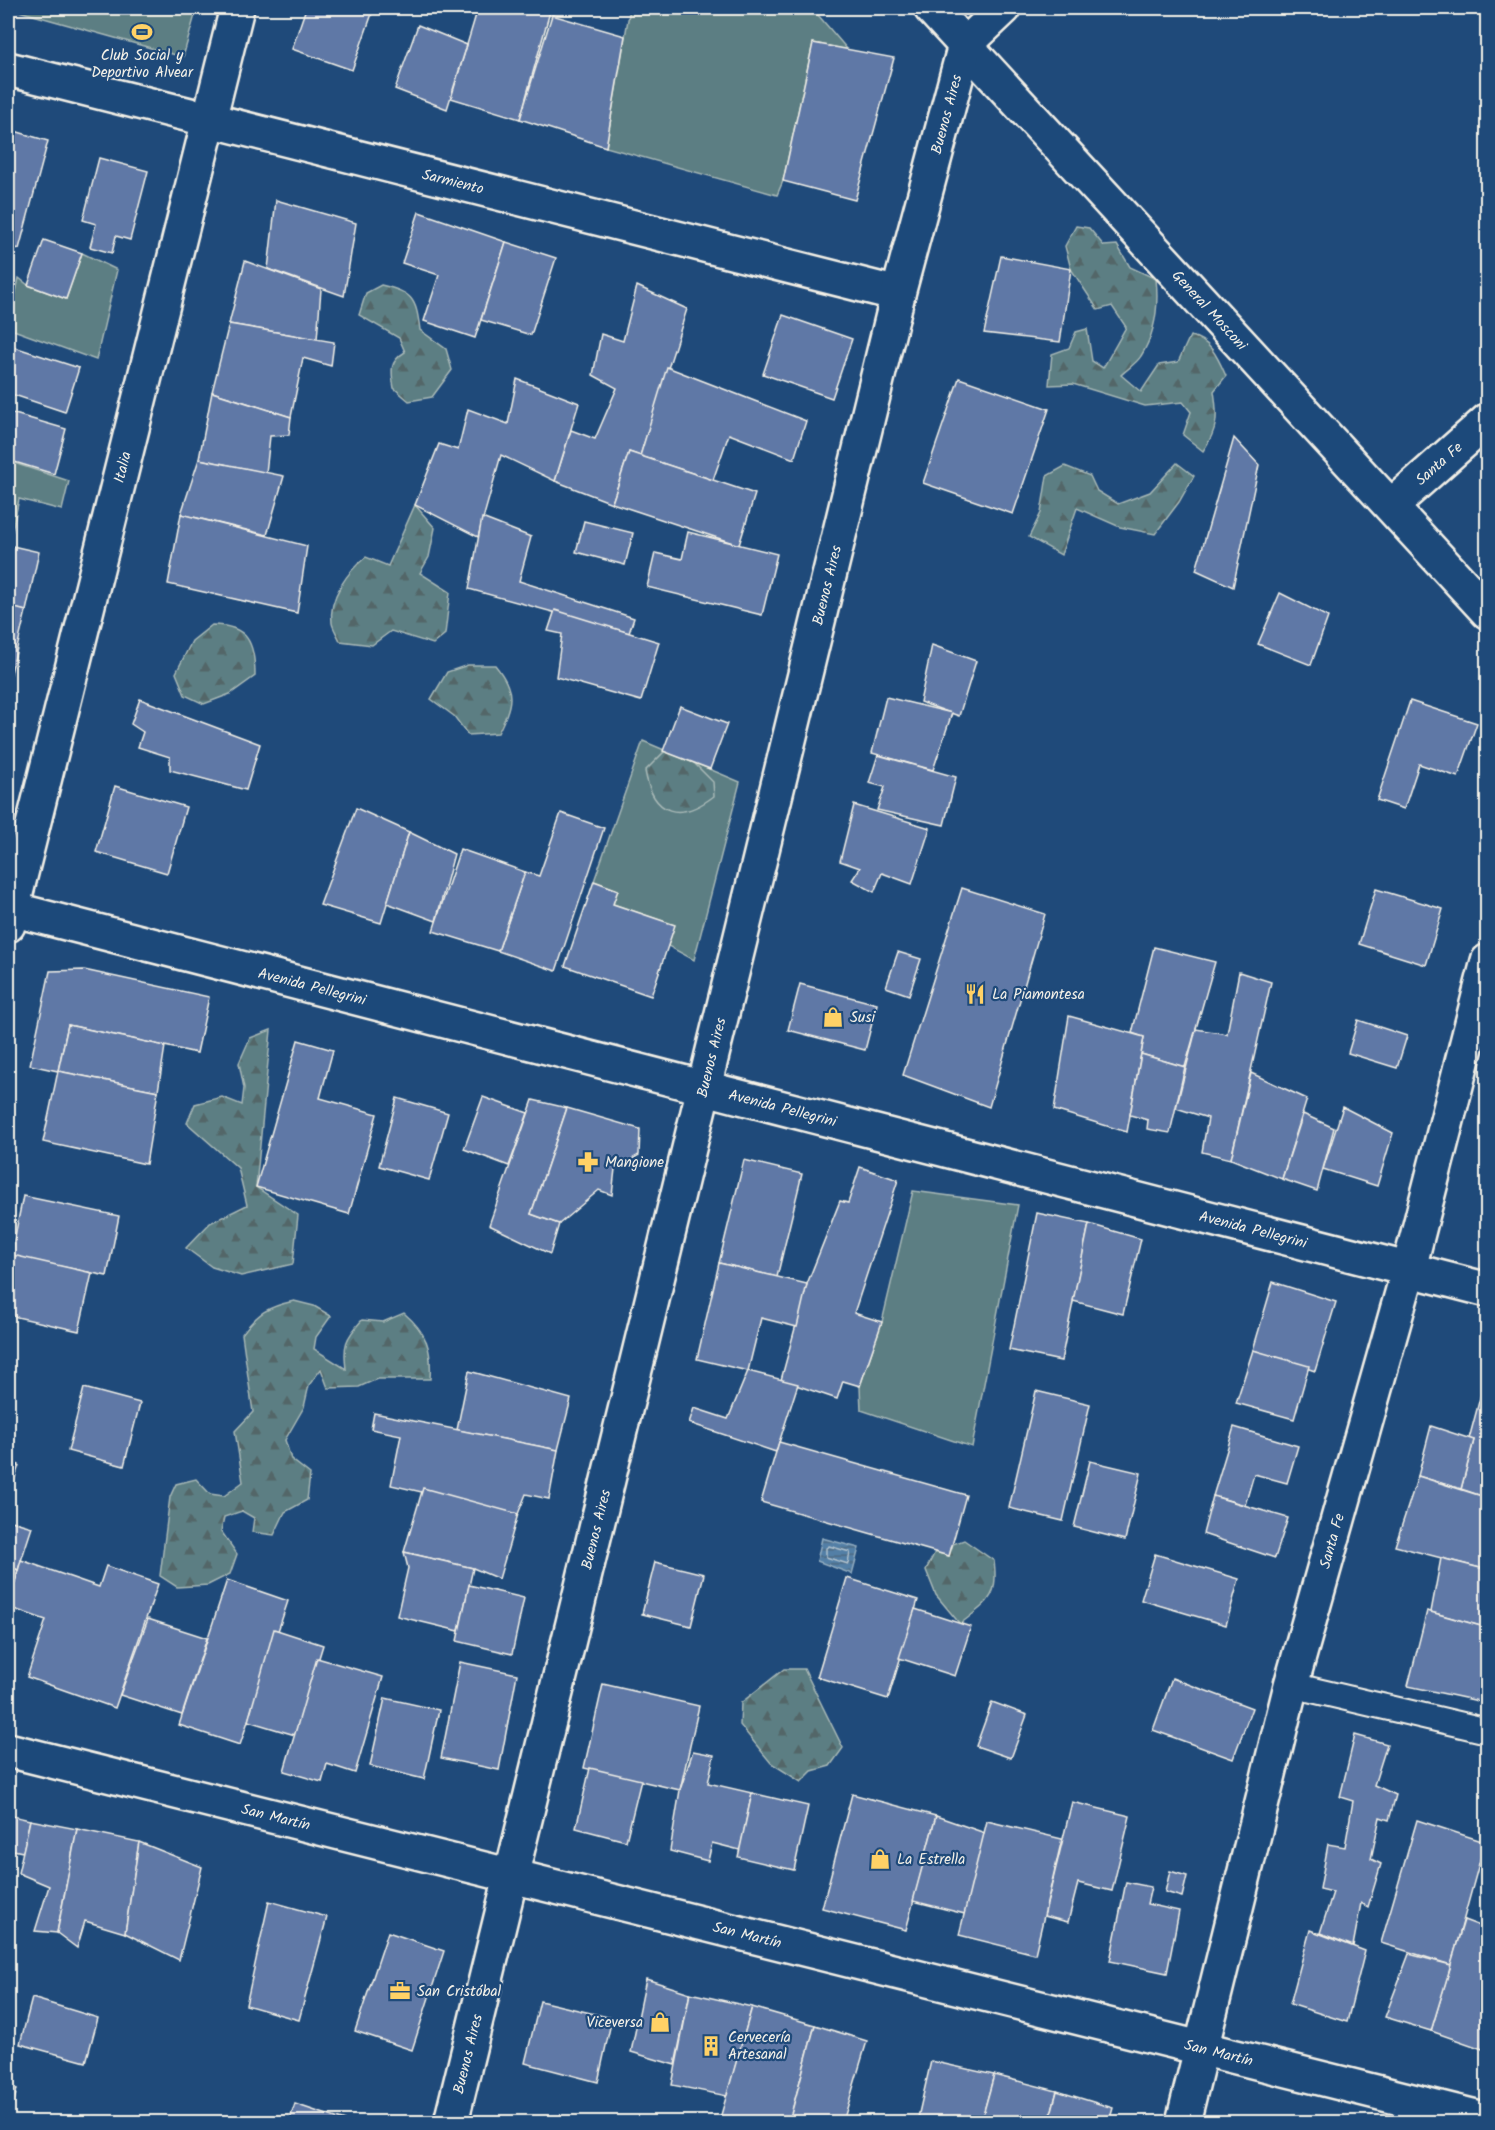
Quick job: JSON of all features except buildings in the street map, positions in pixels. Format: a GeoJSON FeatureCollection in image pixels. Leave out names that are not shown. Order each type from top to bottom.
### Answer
{"type":"FeatureCollection","features":[{"type":"Feature","properties":{"kind":"street","name":"Italia"},"geometry":{"type":"LineString","coordinates":[[9,914],[237,8]]}},
{"type":"Feature","properties":{"kind":"street","name":"General Mosconi"},"geometry":{"type":"LineString","coordinates":[[931,8],[1488,612]]}},
{"type":"Feature","properties":{"kind":"street"},"geometry":{"type":"LineString","coordinates":[[965,45],[1004,8]]}},
{"type":"Feature","properties":{"kind":"street","name":"Buenos Aires"},"geometry":{"type":"LineString","coordinates":[[451,2122],[898,294],[965,45]]}},
{"type":"Feature","properties":{"kind":"street","name":"Sarmiento"},"geometry":{"type":"LineString","coordinates":[[8,69],[208,122],[898,294]]}},
{"type":"Feature","properties":{"kind":"street","name":"Santa Fe"},"geometry":{"type":"LineString","coordinates":[[1391,506],[1488,420]]}},
{"type":"Feature","properties":{"kind":"street","name":"Avenida Pellegrini"},"geometry":{"type":"LineString","coordinates":[[9,914],[703,1089],[1408,1272],[1488,1290]]}},
{"type":"Feature","properties":{"kind":"street","name":"Santa Fe"},"geometry":{"type":"LineString","coordinates":[[1183,2122],[1291,1685],[1408,1272],[1488,961]]}},
{"type":"Feature","properties":{"kind":"street","name":"San Martín"},"geometry":{"type":"LineString","coordinates":[[8,1750],[1488,2120]]}},
{"type":"Feature","properties":{"kind":"lane"},"geometry":{"type":"LineString","coordinates":[[1291,1685],[1488,1731]]}},
{"type":"Feature","properties":{"kind":"green space","name":"Club Social y Deportivo Alvear"},"geometry":{"type":"Polygon","coordinates":[[[8,8],[197,8],[183,57],[8,8]]]}},
{"type":"Feature","properties":{"kind":"green space"},"geometry":{"type":"Polygon","coordinates":[[[630,8],[812,8],[848,50],[813,43],[783,181],[777,195],[606,147],[630,8]]]}},
{"type":"Feature","properties":{"kind":"green space"},"geometry":{"type":"Polygon","coordinates":[[[1076,226],[1089,228],[1104,246],[1117,245],[1130,267],[1156,279],[1157,309],[1150,338],[1139,359],[1121,375],[1141,392],[1159,365],[1178,362],[1190,336],[1203,341],[1217,356],[1226,376],[1214,391],[1216,422],[1212,436],[1203,451],[1183,435],[1191,412],[1183,402],[1145,406],[1073,384],[1049,385],[1052,354],[1069,348],[1076,332],[1087,329],[1092,361],[1103,368],[1126,327],[1112,306],[1098,310],[1071,269],[1065,246],[1076,226]]]}},
{"type":"Feature","properties":{"kind":"green space"},"geometry":{"type":"Polygon","coordinates":[[[82,253],[117,270],[96,360],[8,328],[19,278],[28,285],[66,299],[82,253]]]}},
{"type":"Feature","properties":{"kind":"green space"},"geometry":{"type":"Polygon","coordinates":[[[381,285],[400,291],[411,298],[417,311],[420,330],[446,349],[452,370],[432,397],[409,401],[394,388],[392,367],[396,359],[405,352],[399,338],[359,315],[366,293],[381,285]]]}},
{"type":"Feature","properties":{"kind":"green space"},"geometry":{"type":"Polygon","coordinates":[[[8,461],[69,481],[62,510],[19,499],[12,531],[8,530],[8,461]]]}},
{"type":"Feature","properties":{"kind":"green space"},"geometry":{"type":"Polygon","coordinates":[[[1177,463],[1194,476],[1179,502],[1155,534],[1120,527],[1077,508],[1061,555],[1029,537],[1041,513],[1047,476],[1065,466],[1090,476],[1097,491],[1118,504],[1150,492],[1177,463]]]}},
{"type":"Feature","properties":{"kind":"green space"},"geometry":{"type":"Polygon","coordinates":[[[415,505],[435,528],[429,557],[420,573],[450,592],[445,634],[433,644],[391,631],[372,645],[340,641],[333,625],[332,614],[336,595],[346,577],[366,557],[388,566],[415,505]]]}},
{"type":"Feature","properties":{"kind":"green space"},"geometry":{"type":"Polygon","coordinates":[[[212,625],[234,628],[247,638],[253,654],[255,676],[230,694],[204,704],[185,695],[176,673],[192,641],[212,625]]]}},
{"type":"Feature","properties":{"kind":"green space"},"geometry":{"type":"Polygon","coordinates":[[[468,665],[495,665],[507,683],[509,706],[498,733],[468,735],[454,716],[431,699],[447,672],[468,665]]]}},
{"type":"Feature","properties":{"kind":"green space"},"geometry":{"type":"Polygon","coordinates":[[[643,741],[740,782],[694,960],[668,946],[674,925],[613,904],[618,890],[594,881],[643,741]]]}},
{"type":"Feature","properties":{"kind":"green space"},"geometry":{"type":"Polygon","coordinates":[[[665,751],[694,763],[713,782],[714,796],[690,809],[679,811],[661,806],[654,798],[645,771],[665,751]]]}},
{"type":"Feature","properties":{"kind":"green space"},"geometry":{"type":"Polygon","coordinates":[[[271,1030],[256,1187],[298,1215],[293,1264],[241,1276],[212,1267],[186,1248],[210,1223],[247,1205],[238,1168],[187,1123],[195,1104],[222,1097],[242,1105],[244,1088],[239,1063],[250,1038],[271,1030]]]}},
{"type":"Feature","properties":{"kind":"green space"},"geometry":{"type":"Polygon","coordinates":[[[913,1191],[1018,1205],[972,1447],[861,1410],[860,1386],[882,1322],[913,1191]]]}},
{"type":"Feature","properties":{"kind":"green space"},"geometry":{"type":"Polygon","coordinates":[[[294,1301],[314,1306],[331,1316],[316,1337],[314,1349],[346,1369],[346,1343],[362,1320],[383,1322],[404,1313],[423,1334],[429,1350],[430,1379],[377,1379],[359,1387],[328,1388],[321,1369],[309,1385],[304,1407],[285,1440],[291,1459],[310,1474],[307,1500],[285,1512],[274,1535],[252,1532],[254,1518],[242,1511],[224,1517],[221,1531],[237,1554],[230,1574],[208,1585],[177,1587],[160,1576],[170,1497],[176,1484],[196,1479],[210,1494],[224,1496],[243,1482],[235,1431],[253,1412],[242,1334],[264,1312],[294,1301]]]}},
{"type":"Feature","properties":{"kind":"green space"},"geometry":{"type":"Polygon","coordinates":[[[964,1540],[994,1561],[995,1583],[993,1591],[984,1604],[960,1624],[936,1595],[926,1570],[935,1552],[949,1556],[953,1544],[964,1540]]]}},
{"type":"Feature","properties":{"kind":"green space"},"geometry":{"type":"Polygon","coordinates":[[[784,1669],[804,1669],[843,1748],[830,1766],[812,1771],[801,1782],[771,1763],[740,1725],[741,1703],[784,1669]]]}},
{"type":"Feature","properties":{"kind":"water"},"geometry":{"type":"Polygon","coordinates":[[[822,1538],[859,1548],[852,1574],[817,1561],[822,1538]]]}},
{"type":"Feature","properties":{"kind":"place","name":"Club Social y Deportivo Alvear"},"geometry":{"type":"Point","coordinates":[142,32]}},
{"type":"Feature","properties":{"kind":"place","name":"La Piamontesa"},"geometry":{"type":"Point","coordinates":[975,994]}},
{"type":"Feature","properties":{"kind":"place","name":"Susi"},"geometry":{"type":"Point","coordinates":[833,1017]}},
{"type":"Feature","properties":{"kind":"place","name":"Mangione"},"geometry":{"type":"Point","coordinates":[588,1162]}},
{"type":"Feature","properties":{"kind":"place","name":"La Estrella"},"geometry":{"type":"Point","coordinates":[880,1859]}},
{"type":"Feature","properties":{"kind":"place","name":"San Cristóbal"},"geometry":{"type":"Point","coordinates":[400,1991]}},
{"type":"Feature","properties":{"kind":"place","name":"Viceversa"},"geometry":{"type":"Point","coordinates":[660,2022]}},
{"type":"Feature","properties":{"kind":"place","name":"Cervecería Artesanal"},"geometry":{"type":"Point","coordinates":[711,2046]}}]}
